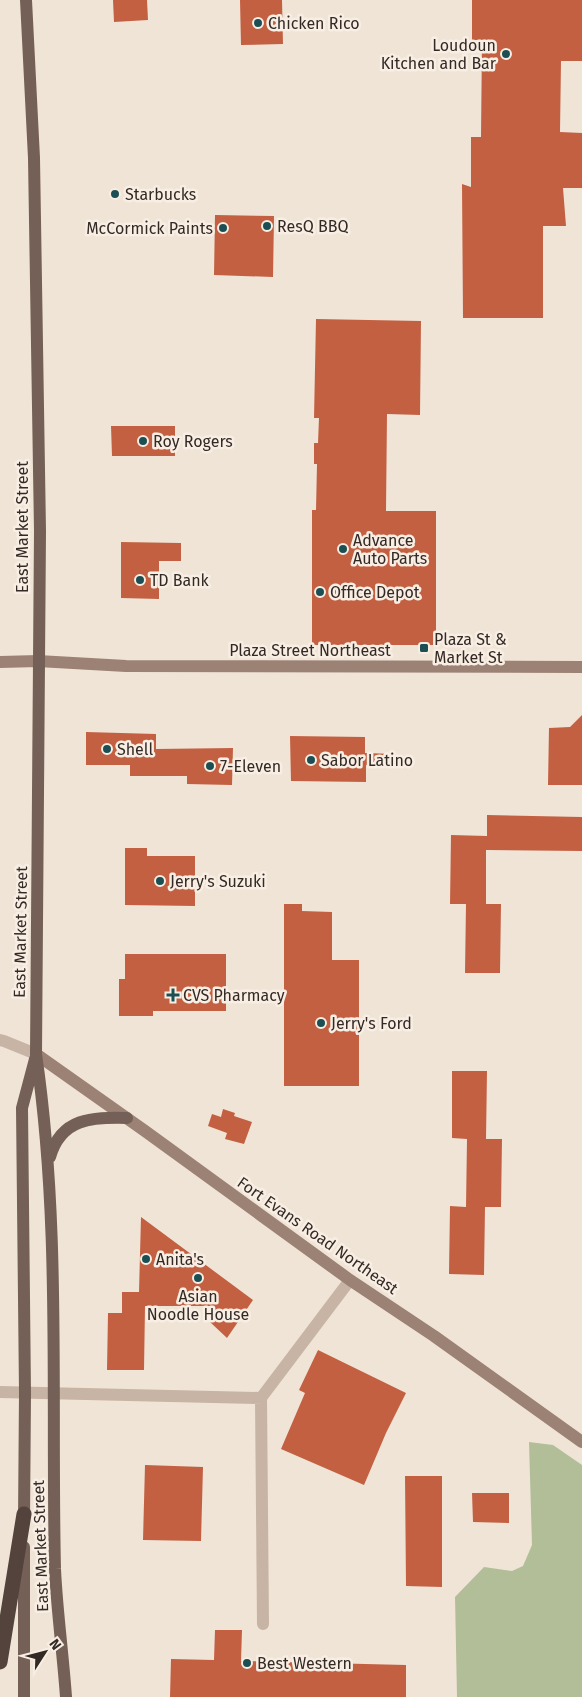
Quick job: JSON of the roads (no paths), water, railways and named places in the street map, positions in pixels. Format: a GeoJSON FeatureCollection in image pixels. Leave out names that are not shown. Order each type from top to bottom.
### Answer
{"type":"FeatureCollection","features":[{"type":"Feature","properties":{"kind":"highway"},"geometry":{"type":"LineString","coordinates":[[0,1662],[24,1514]]}},
{"type":"Feature","properties":{"kind":"main road","name":"East Market Street"},"geometry":{"type":"LineString","coordinates":[[26,0],[34,158],[40,531],[36,1054],[45,1112],[48,1162],[54,1306],[56,1570],[58,1617],[66,1697]]}},
{"type":"Feature","properties":{"kind":"main road","name":"East Market Street"},"geometry":{"type":"LineString","coordinates":[[24,1697],[25,1393],[22,1108],[36,1054]]}},
{"type":"Feature","properties":{"kind":"main road"},"geometry":{"type":"LineString","coordinates":[[48,1162],[54,1142],[78,1122],[90,1118],[127,1118]]}},
{"type":"Feature","properties":{"kind":"street","name":"Plaza Street Northeast"},"geometry":{"type":"LineString","coordinates":[[0,662],[38,661],[135,666],[582,667]]}},
{"type":"Feature","properties":{"kind":"street"},"geometry":{"type":"LineString","coordinates":[[0,1040],[36,1054]]}},
{"type":"Feature","properties":{"kind":"street","name":"Fort Evans Road Northeast"},"geometry":{"type":"LineString","coordinates":[[36,1054],[350,1280],[434,1336],[582,1442]]}},
{"type":"Feature","properties":{"kind":"street"},"geometry":{"type":"LineString","coordinates":[[263,1624],[261,1398],[350,1280]]}},
{"type":"Feature","properties":{"kind":"street"},"geometry":{"type":"LineString","coordinates":[[0,1392],[261,1398]]}},
{"type":"Feature","properties":{"kind":"place","name":"Chicken Rico"},"geometry":{"type":"Point","coordinates":[258,23]}},
{"type":"Feature","properties":{"kind":"place","name":"Loudoun Kitchen and Bar"},"geometry":{"type":"Point","coordinates":[506,54]}},
{"type":"Feature","properties":{"kind":"place","name":"Starbucks"},"geometry":{"type":"Point","coordinates":[115,194]}},
{"type":"Feature","properties":{"kind":"place","name":"ResQ BBQ"},"geometry":{"type":"Point","coordinates":[267,226]}},
{"type":"Feature","properties":{"kind":"place","name":"McCormick Paints"},"geometry":{"type":"Point","coordinates":[223,228]}},
{"type":"Feature","properties":{"kind":"place","name":"Roy Rogers"},"geometry":{"type":"Point","coordinates":[143,441]}},
{"type":"Feature","properties":{"kind":"place","name":"Advance Auto Parts"},"geometry":{"type":"Point","coordinates":[343,549]}},
{"type":"Feature","properties":{"kind":"place","name":"TD Bank"},"geometry":{"type":"Point","coordinates":[140,580]}},
{"type":"Feature","properties":{"kind":"place","name":"Office Depot"},"geometry":{"type":"Point","coordinates":[320,592]}},
{"type":"Feature","properties":{"kind":"place","name":"Plaza St & Market St"},"geometry":{"type":"Point","coordinates":[424,648]}},
{"type":"Feature","properties":{"kind":"place","name":"Shell"},"geometry":{"type":"Point","coordinates":[107,749]}},
{"type":"Feature","properties":{"kind":"place","name":"Sabor Latino"},"geometry":{"type":"Point","coordinates":[311,760]}},
{"type":"Feature","properties":{"kind":"place","name":"7-Eleven"},"geometry":{"type":"Point","coordinates":[210,766]}},
{"type":"Feature","properties":{"kind":"place","name":"Jerry's Suzuki"},"geometry":{"type":"Point","coordinates":[160,881]}},
{"type":"Feature","properties":{"kind":"place","name":"CVS Pharmacy"},"geometry":{"type":"Point","coordinates":[173,995]}},
{"type":"Feature","properties":{"kind":"place","name":"Jerry's Ford"},"geometry":{"type":"Point","coordinates":[321,1023]}},
{"type":"Feature","properties":{"kind":"place","name":"Anita's"},"geometry":{"type":"Point","coordinates":[146,1259]}},
{"type":"Feature","properties":{"kind":"place","name":"Asian Noodle House"},"geometry":{"type":"Point","coordinates":[198,1278]}},
{"type":"Feature","properties":{"kind":"place","name":"Best Western"},"geometry":{"type":"Point","coordinates":[247,1663]}}]}
